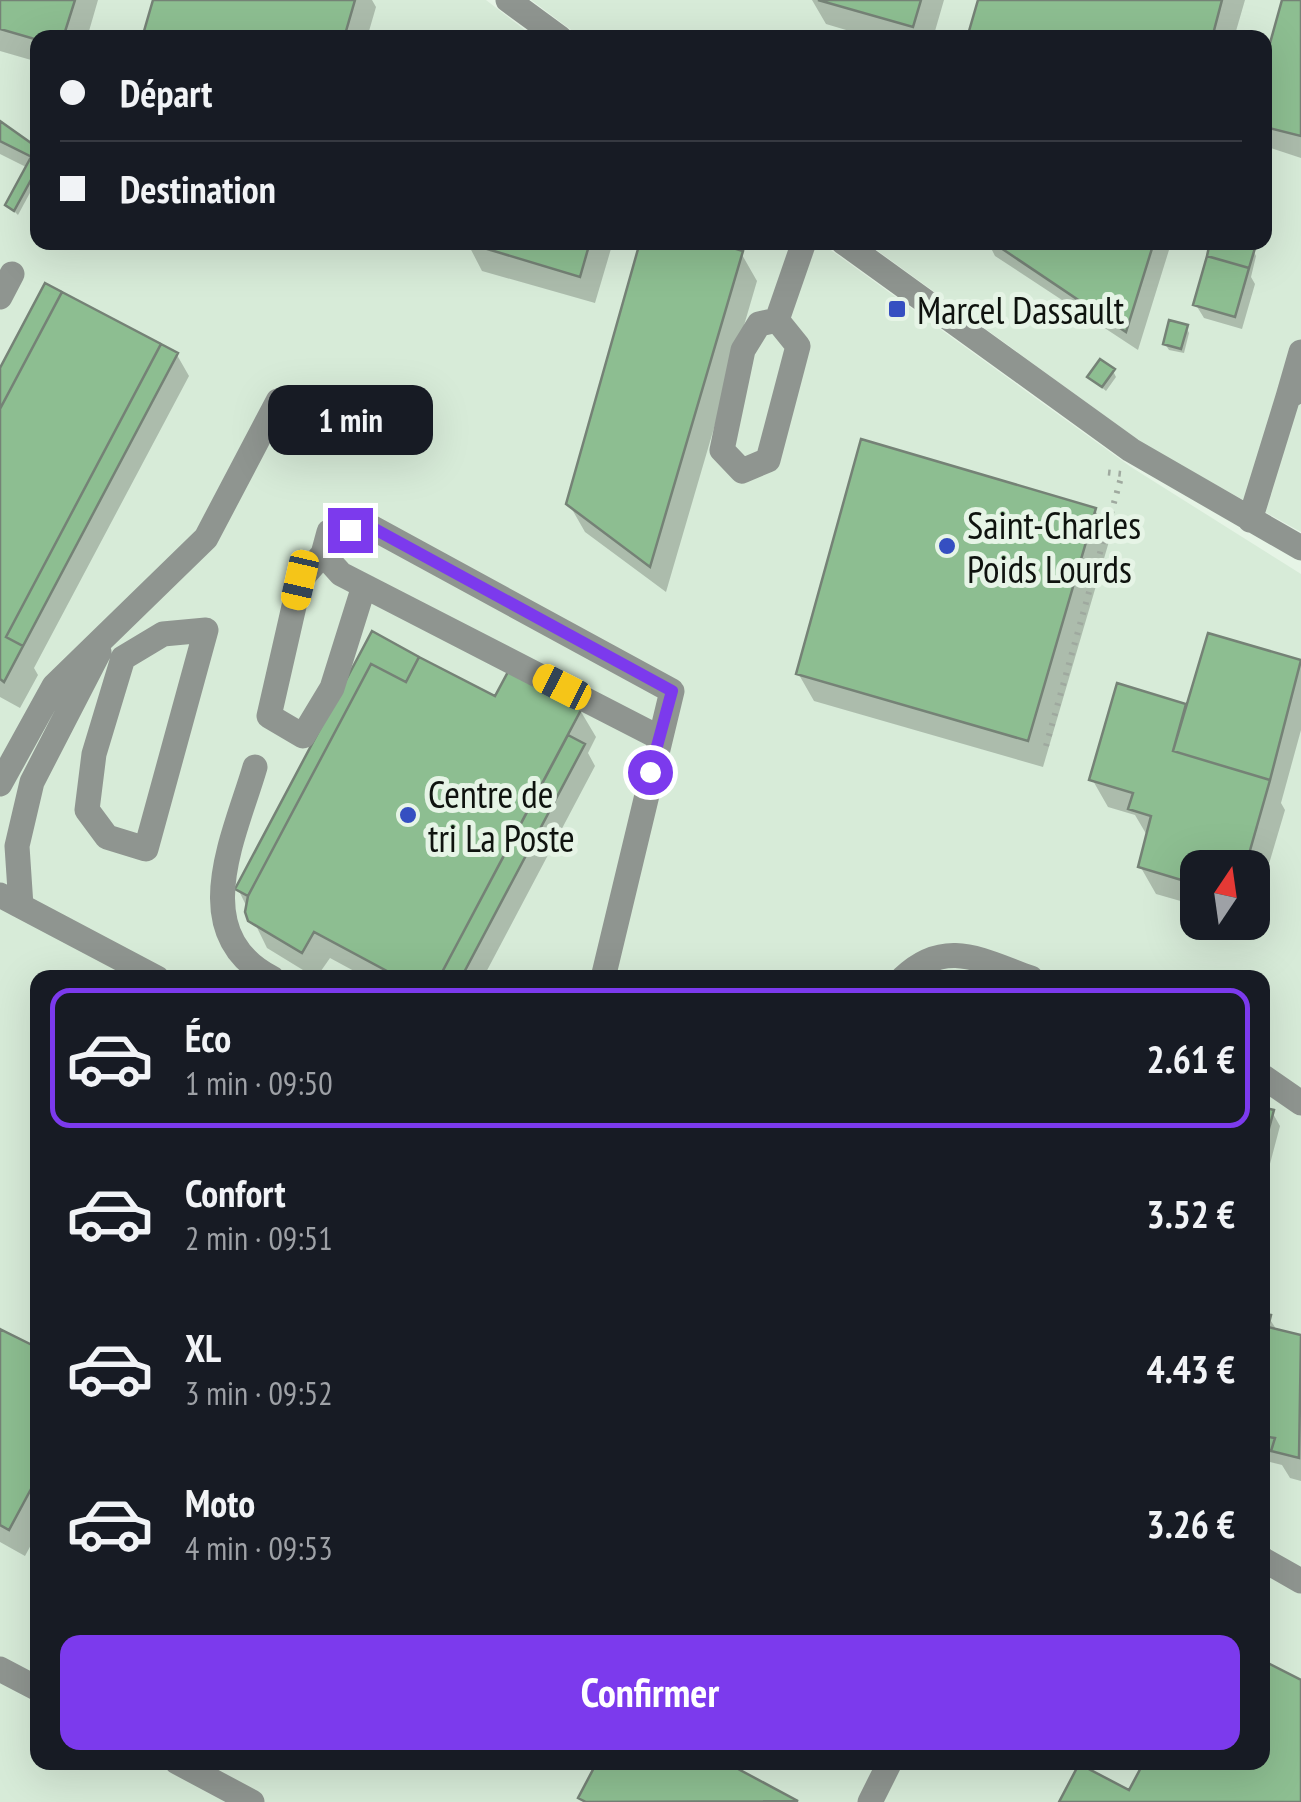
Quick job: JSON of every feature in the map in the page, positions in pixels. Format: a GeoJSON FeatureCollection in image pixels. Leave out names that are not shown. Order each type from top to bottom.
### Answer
{"type":"FeatureCollection","features":[{"type":"Feature","properties":{"kind":"street"},"geometry":{"type":"LineString","coordinates":[[508,0],[549,30]]}},
{"type":"Feature","properties":{"kind":"street"},"geometry":{"type":"LineString","coordinates":[[778,320],[801,250]]}},
{"type":"Feature","properties":{"kind":"street"},"geometry":{"type":"LineString","coordinates":[[854,250],[1131,450],[1301,548]]}},
{"type":"Feature","properties":{"kind":"street"},"geometry":{"type":"LineString","coordinates":[[778,320],[798,346],[768,460],[742,471],[722,450],[743,350],[759,324],[778,320]]}},
{"type":"Feature","properties":{"kind":"street"},"geometry":{"type":"LineString","coordinates":[[1250,520],[1295,393],[1301,352]]}},
{"type":"Feature","properties":{"kind":"street"},"geometry":{"type":"LineString","coordinates":[[0,784],[41,735],[112,625],[206,538],[278,401]]}},
{"type":"Feature","properties":{"kind":"street"},"geometry":{"type":"LineString","coordinates":[[364,586],[332,688],[303,736],[269,716],[300,580],[322,554],[328,532],[371,527],[672,691],[658,737],[606,970]]}},
{"type":"Feature","properties":{"kind":"street"},"geometry":{"type":"LineString","coordinates":[[322,554],[341,574],[658,737]]}},
{"type":"Feature","properties":{"kind":"street"},"geometry":{"type":"LineString","coordinates":[[206,630],[146,848],[107,837],[87,810],[94,754],[123,658],[163,634],[206,630]]}},
{"type":"Feature","properties":{"kind":"street"},"geometry":{"type":"LineString","coordinates":[[41,735],[94,754]]}},
{"type":"Feature","properties":{"kind":"street"},"geometry":{"type":"LineString","coordinates":[[41,735],[17,846],[10,900],[142,970]]}},
{"type":"Feature","properties":{"kind":"street"},"geometry":{"type":"LineString","coordinates":[[256,767],[219,887],[226,931],[257,970]]}},
{"type":"Feature","properties":{"kind":"street"},"geometry":{"type":"LineString","coordinates":[[912,970],[926,957],[960,953],[1008,970]]}},
{"type":"Feature","properties":{"kind":"street"},"geometry":{"type":"LineString","coordinates":[[1270,1082],[1301,1103]]}},
{"type":"Feature","properties":{"kind":"street"},"geometry":{"type":"LineString","coordinates":[[1270,1563],[1301,1580]]}},
{"type":"Feature","properties":{"kind":"street"},"geometry":{"type":"LineString","coordinates":[[0,1669],[30,1685]]}},
{"type":"Feature","properties":{"kind":"street"},"geometry":{"type":"LineString","coordinates":[[192,1770],[252,1802]]}},
{"type":"Feature","properties":{"kind":"street"},"geometry":{"type":"LineString","coordinates":[[870,1802],[886,1770]]}},
{"type":"Feature","properties":{"kind":"path"},"geometry":{"type":"LineString","coordinates":[[1046,746],[1122,474],[1104,472]]}},
{"type":"Feature","properties":{"kind":"shaded area"},"geometry":{"type":"Polygon","coordinates":[[[0,0],[486,0],[525,30],[30,30],[30,250],[831,250],[1131,467],[1301,574],[1301,1802],[0,1802],[0,0]]]}},
{"type":"Feature","properties":{"kind":"shaded area"},"geometry":{"type":"Polygon","coordinates":[[[531,0],[1301,0],[1301,532],[1148,447],[877,250],[1272,250],[1272,30],[571,30],[531,0]]]}},
{"type":"Feature","properties":{"kind":"building"},"geometry":{"type":"Polygon","coordinates":[[[0,0],[75,0],[66,30],[30,30],[30,38],[0,29],[0,0]]]}},
{"type":"Feature","properties":{"kind":"building"},"geometry":{"type":"Polygon","coordinates":[[[153,0],[355,0],[346,30],[144,30],[153,0]]]}},
{"type":"Feature","properties":{"kind":"building"},"geometry":{"type":"Polygon","coordinates":[[[818,0],[921,0],[913,27],[818,0]]]}},
{"type":"Feature","properties":{"kind":"building"},"geometry":{"type":"Polygon","coordinates":[[[978,0],[1222,0],[1214,30],[969,30],[978,0]]]}},
{"type":"Feature","properties":{"kind":"building"},"geometry":{"type":"Polygon","coordinates":[[[1282,0],[1301,0],[1301,136],[1272,129],[1272,36],[1282,0]]]}},
{"type":"Feature","properties":{"kind":"building"},"geometry":{"type":"Polygon","coordinates":[[[0,121],[30,142],[30,156],[0,141],[0,121]]]}},
{"type":"Feature","properties":{"kind":"building"},"geometry":{"type":"Polygon","coordinates":[[[30,159],[30,182],[14,211],[5,205],[30,159]]]}},
{"type":"Feature","properties":{"kind":"building"},"geometry":{"type":"Polygon","coordinates":[[[491,250],[588,250],[580,277],[491,250]]]}},
{"type":"Feature","properties":{"kind":"building"},"geometry":{"type":"Polygon","coordinates":[[[638,250],[743,251],[650,567],[566,504],[638,250]]]}},
{"type":"Feature","properties":{"kind":"building"},"geometry":{"type":"Polygon","coordinates":[[[1004,250],[1152,250],[1126,332],[1004,250]]]}},
{"type":"Feature","properties":{"kind":"building"},"geometry":{"type":"Polygon","coordinates":[[[1208,250],[1254,250],[1249,268],[1207,256],[1208,250]]]}},
{"type":"Feature","properties":{"kind":"building"},"geometry":{"type":"Polygon","coordinates":[[[1207,256],[1249,268],[1235,317],[1193,305],[1207,256]]]}},
{"type":"Feature","properties":{"kind":"building"},"geometry":{"type":"Polygon","coordinates":[[[45,283],[62,292],[0,409],[0,368],[45,283]]]}},
{"type":"Feature","properties":{"kind":"building"},"geometry":{"type":"Polygon","coordinates":[[[62,292],[161,344],[6,637],[23,646],[4,682],[0,679],[0,409],[62,292]]]}},
{"type":"Feature","properties":{"kind":"building"},"geometry":{"type":"Polygon","coordinates":[[[1169,320],[1188,325],[1181,349],[1163,344],[1169,320]]]}},
{"type":"Feature","properties":{"kind":"building"},"geometry":{"type":"Polygon","coordinates":[[[161,344],[178,353],[23,646],[6,637],[161,344]]]}},
{"type":"Feature","properties":{"kind":"building"},"geometry":{"type":"Polygon","coordinates":[[[1100,359],[1115,369],[1102,387],[1087,377],[1100,359]]]}},
{"type":"Feature","properties":{"kind":"building"},"geometry":{"type":"Polygon","coordinates":[[[861,439],[1096,508],[1028,741],[796,674],[861,439]]]}},
{"type":"Feature","properties":{"kind":"building"},"geometry":{"type":"Polygon","coordinates":[[[372,631],[419,657],[406,682],[371,664],[248,896],[235,889],[372,631]]]}},
{"type":"Feature","properties":{"kind":"building"},"geometry":{"type":"Polygon","coordinates":[[[1208,633],[1301,660],[1270,780],[1173,751],[1208,633]]]}},
{"type":"Feature","properties":{"kind":"building","name":"Centre de tri La Poste"},"geometry":{"type":"Polygon","coordinates":[[[419,657],[495,696],[509,670],[582,708],[443,970],[385,970],[314,932],[302,953],[248,921],[245,912],[248,896],[371,664],[406,682],[419,657]]]}},
{"type":"Feature","properties":{"kind":"building"},"geometry":{"type":"Polygon","coordinates":[[[1117,683],[1186,704],[1173,751],[1270,780],[1250,850],[1180,850],[1180,880],[1138,867],[1151,816],[1128,809],[1133,793],[1089,780],[1117,683]]]}},
{"type":"Feature","properties":{"kind":"building"},"geometry":{"type":"Polygon","coordinates":[[[568,735],[585,744],[465,970],[443,970],[568,735]]]}},
{"type":"Feature","properties":{"kind":"building"},"geometry":{"type":"Polygon","coordinates":[[[1270,1327],[1301,1335],[1299,1458],[1271,1451],[1275,1438],[1270,1437],[1270,1327]]]}},
{"type":"Feature","properties":{"kind":"building"},"geometry":{"type":"Polygon","coordinates":[[[0,1329],[30,1344],[30,1491],[9,1530],[0,1525],[0,1329]]]}},
{"type":"Feature","properties":{"kind":"building"},"geometry":{"type":"Polygon","coordinates":[[[1270,1664],[1301,1680],[1301,1802],[1059,1802],[1076,1770],[1091,1770],[1129,1790],[1140,1770],[1270,1770],[1270,1664]]]}},
{"type":"Feature","properties":{"kind":"building"},"geometry":{"type":"Polygon","coordinates":[[[593,1770],[740,1770],[798,1801],[586,1802],[578,1798],[593,1770]]]}},
{"type":"Feature","properties":{"kind":"place","name":"Marcel Dassault"},"geometry":{"type":"Point","coordinates":[897,309]}},
{"type":"Feature","properties":{"kind":"place","name":"Saint-Charles Poids Lourds"},"geometry":{"type":"Point","coordinates":[947,546]}},
{"type":"Feature","properties":{"kind":"place","name":"Centre de tri La Poste"},"geometry":{"type":"Point","coordinates":[408,815]}},
{"type":"Feature","properties":{"kind":"route"},"geometry":{"type":"LineString","coordinates":[[350,530],[371,527],[672,691],[650,772]]}}]}
